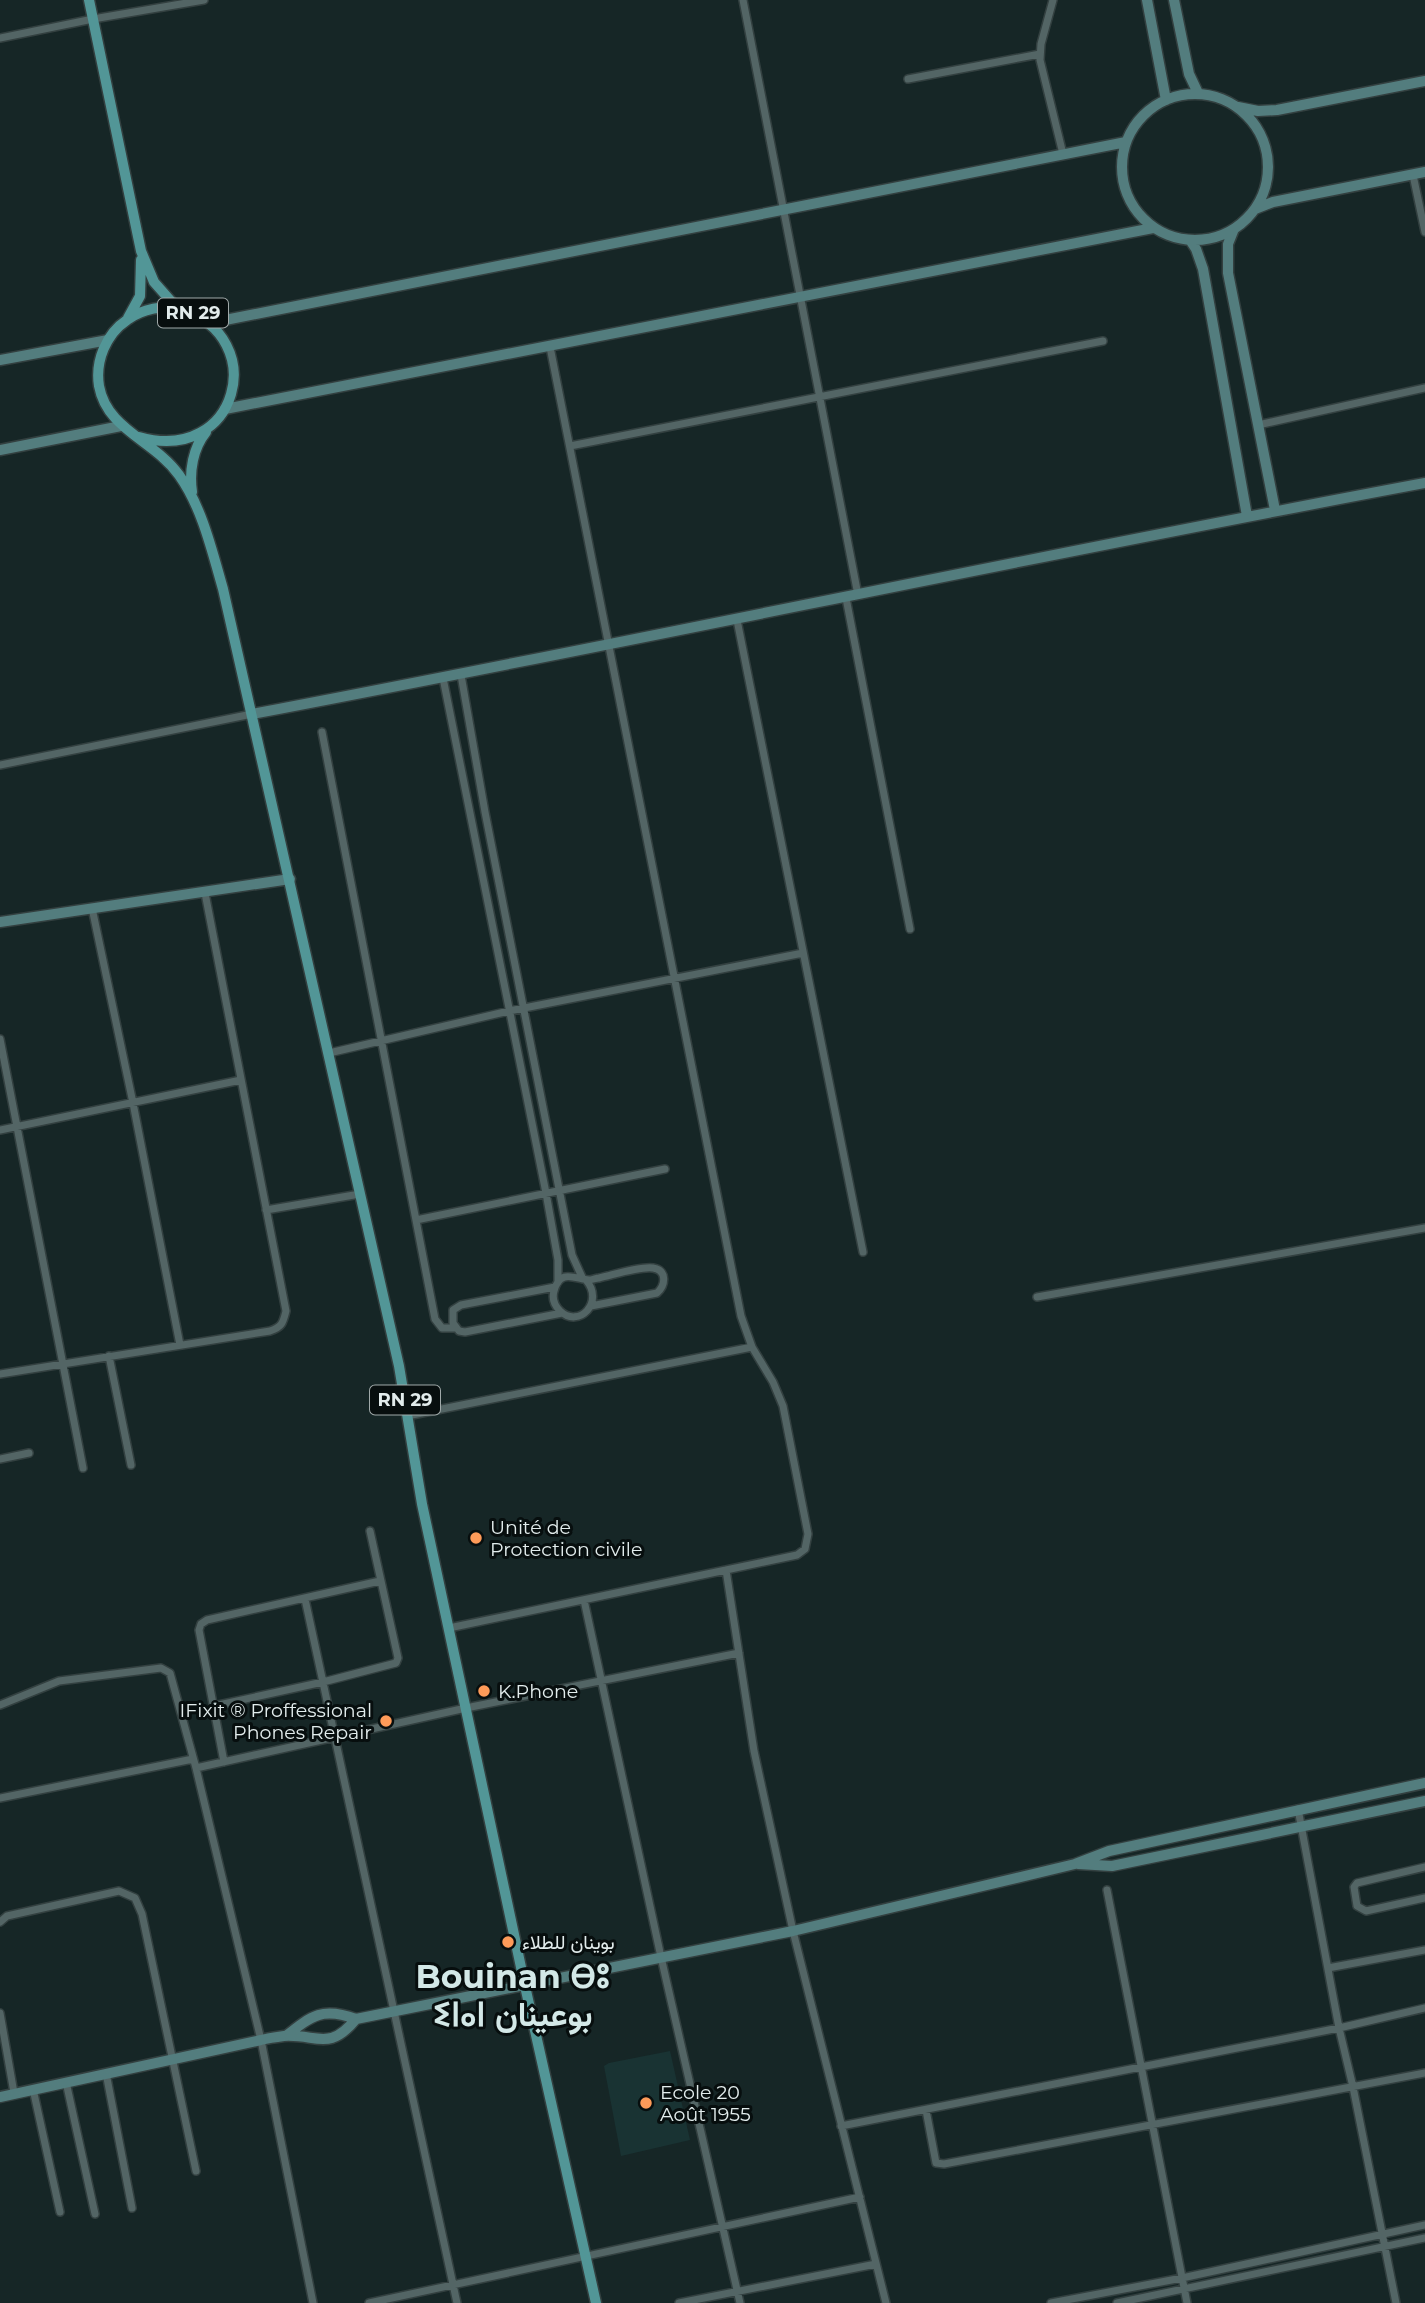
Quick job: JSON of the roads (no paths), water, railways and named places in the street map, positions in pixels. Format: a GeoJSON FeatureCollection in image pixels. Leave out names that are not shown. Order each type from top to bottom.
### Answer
{"type":"FeatureCollection","features":[{"type":"Feature","properties":{"kind":"main road","name":"RN 29"},"geometry":{"type":"LineString","coordinates":[[89,0],[141,251],[154,282],[177,308]]}},
{"type":"Feature","properties":{"kind":"main road"},"geometry":{"type":"LineString","coordinates":[[1147,0],[1166,100]]}},
{"type":"Feature","properties":{"kind":"main road"},"geometry":{"type":"LineString","coordinates":[[1174,0],[1189,74],[1198,93]]}},
{"type":"Feature","properties":{"kind":"main road"},"geometry":{"type":"LineString","coordinates":[[1237,107],[1258,111],[1277,110],[1425,81]]}},
{"type":"Feature","properties":{"kind":"main road"},"geometry":{"type":"LineString","coordinates":[[1198,93],[1225,100],[1251,120],[1261,136],[1267,154],[1268,173],[1264,192],[1255,209],[1234,229],[1205,239],[1190,240],[1153,228],[1139,214],[1129,198],[1123,179],[1122,160],[1126,142],[1142,117],[1166,100],[1198,93]]}},
{"type":"Feature","properties":{"kind":"main road"},"geometry":{"type":"LineString","coordinates":[[210,323],[1126,142]]}},
{"type":"Feature","properties":{"kind":"main road"},"geometry":{"type":"LineString","coordinates":[[1255,209],[1273,202],[1419,174]]}},
{"type":"Feature","properties":{"kind":"main road"},"geometry":{"type":"LineString","coordinates":[[225,409],[1153,228]]}},
{"type":"Feature","properties":{"kind":"main road"},"geometry":{"type":"LineString","coordinates":[[1234,229],[1228,244],[1228,273],[1275,510]]}},
{"type":"Feature","properties":{"kind":"main road"},"geometry":{"type":"LineString","coordinates":[[1190,240],[1196,248],[1203,269],[1247,516]]}},
{"type":"Feature","properties":{"kind":"main road","name":"RN 29"},"geometry":{"type":"LineString","coordinates":[[141,251],[140,296],[126,321],[108,340],[102,354],[99,385],[111,414],[121,426],[139,437],[172,465],[194,502]]}},
{"type":"Feature","properties":{"kind":"main road","name":"RN 29"},"geometry":{"type":"LineString","coordinates":[[126,321],[150,310],[177,308],[195,313],[210,323],[225,342],[233,364],[231,395],[225,409],[202,437],[192,462],[191,489],[220,578],[329,1053],[399,1366],[422,1504],[525,1986],[597,2303]]}},
{"type":"Feature","properties":{"kind":"main road"},"geometry":{"type":"LineString","coordinates":[[0,360],[108,340]]}},
{"type":"Feature","properties":{"kind":"main road"},"geometry":{"type":"LineString","coordinates":[[0,450],[121,426]]}},
{"type":"Feature","properties":{"kind":"main road","name":"RN 29"},"geometry":{"type":"LineString","coordinates":[[139,437],[157,442],[177,442],[195,437],[211,426]]}},
{"type":"Feature","properties":{"kind":"main road"},"geometry":{"type":"LineString","coordinates":[[252,714],[461,675],[1425,482]]}},
{"type":"Feature","properties":{"kind":"main road"},"geometry":{"type":"LineString","coordinates":[[0,922],[290,879]]}},
{"type":"Feature","properties":{"kind":"main road"},"geometry":{"type":"LineString","coordinates":[[286,2036],[320,2014],[339,2013],[356,2019],[793,1931],[1075,1864],[1109,1851],[1425,1783]]}},
{"type":"Feature","properties":{"kind":"main road"},"geometry":{"type":"LineString","coordinates":[[1075,1864],[1112,1867],[1425,1801]]}},
{"type":"Feature","properties":{"kind":"main road"},"geometry":{"type":"LineString","coordinates":[[0,2096],[261,2040],[286,2036],[327,2039],[344,2033],[356,2019]]}},
{"type":"Feature","properties":{"kind":"street"},"geometry":{"type":"LineString","coordinates":[[0,38],[204,0]]}},
{"type":"Feature","properties":{"kind":"street"},"geometry":{"type":"LineString","coordinates":[[743,0],[858,595]]}},
{"type":"Feature","properties":{"kind":"street"},"geometry":{"type":"LineString","coordinates":[[1053,0],[1040,54],[1063,154]]}},
{"type":"Feature","properties":{"kind":"street"},"geometry":{"type":"LineString","coordinates":[[908,79],[1040,54]]}},
{"type":"Feature","properties":{"kind":"street"},"geometry":{"type":"LineString","coordinates":[[1419,174],[1425,232]]}},
{"type":"Feature","properties":{"kind":"street"},"geometry":{"type":"LineString","coordinates":[[570,446],[1103,341]]}},
{"type":"Feature","properties":{"kind":"street"},"geometry":{"type":"LineString","coordinates":[[449,1628],[797,1555],[805,1549],[808,1539],[783,1406],[773,1382],[752,1347],[739,1308],[550,347]]}},
{"type":"Feature","properties":{"kind":"street"},"geometry":{"type":"LineString","coordinates":[[1258,425],[1425,388]]}},
{"type":"Feature","properties":{"kind":"street"},"geometry":{"type":"LineString","coordinates":[[846,597],[909,929]]}},
{"type":"Feature","properties":{"kind":"street"},"geometry":{"type":"LineString","coordinates":[[737,620],[863,1252]]}},
{"type":"Feature","properties":{"kind":"street"},"geometry":{"type":"LineString","coordinates":[[461,675],[485,812],[572,1255],[593,1292],[591,1306]]}},
{"type":"Feature","properties":{"kind":"street"},"geometry":{"type":"LineString","coordinates":[[443,678],[546,1193],[558,1260],[554,1301],[562,1313]]}},
{"type":"Feature","properties":{"kind":"street"},"geometry":{"type":"LineString","coordinates":[[0,765],[252,714]]}},
{"type":"Feature","properties":{"kind":"street"},"geometry":{"type":"LineString","coordinates":[[322,732],[435,1319],[442,1328],[455,1328],[466,1332],[562,1313],[581,1315],[591,1306],[657,1293],[664,1285],[664,1279],[661,1273],[651,1268],[584,1279],[570,1276],[557,1284],[456,1307],[452,1315],[455,1328]]}},
{"type":"Feature","properties":{"kind":"street"},"geometry":{"type":"LineString","coordinates":[[469,815],[485,812]]}},
{"type":"Feature","properties":{"kind":"street"},"geometry":{"type":"LineString","coordinates":[[0,1374],[270,1331],[280,1327],[286,1311],[205,893]]}},
{"type":"Feature","properties":{"kind":"street"},"geometry":{"type":"LineString","coordinates":[[92,908],[180,1345]]}},
{"type":"Feature","properties":{"kind":"street"},"geometry":{"type":"LineString","coordinates":[[329,1053],[509,1011],[803,953]]}},
{"type":"Feature","properties":{"kind":"street"},"geometry":{"type":"LineString","coordinates":[[0,1039],[83,1468]]}},
{"type":"Feature","properties":{"kind":"street"},"geometry":{"type":"LineString","coordinates":[[0,1130],[241,1080]]}},
{"type":"Feature","properties":{"kind":"street"},"geometry":{"type":"LineString","coordinates":[[416,1220],[665,1169]]}},
{"type":"Feature","properties":{"kind":"street"},"geometry":{"type":"LineString","coordinates":[[266,1210],[360,1194]]}},
{"type":"Feature","properties":{"kind":"street"},"geometry":{"type":"LineString","coordinates":[[1037,1297],[1425,1228]]}},
{"type":"Feature","properties":{"kind":"street"},"geometry":{"type":"LineString","coordinates":[[407,1416],[752,1347]]}},
{"type":"Feature","properties":{"kind":"street"},"geometry":{"type":"LineString","coordinates":[[109,1356],[131,1465]]}},
{"type":"Feature","properties":{"kind":"street"},"geometry":{"type":"LineString","coordinates":[[0,1459],[29,1453]]}},
{"type":"Feature","properties":{"kind":"street"},"geometry":{"type":"LineString","coordinates":[[214,1706],[396,1663],[370,1531]]}},
{"type":"Feature","properties":{"kind":"street"},"geometry":{"type":"LineString","coordinates":[[726,1570],[754,1751],[793,1931],[886,2303]]}},
{"type":"Feature","properties":{"kind":"street"},"geometry":{"type":"LineString","coordinates":[[225,1762],[199,1630],[201,1623],[380,1581]]}},
{"type":"Feature","properties":{"kind":"street"},"geometry":{"type":"LineString","coordinates":[[305,1599],[457,2303]]}},
{"type":"Feature","properties":{"kind":"street"},"geometry":{"type":"LineString","coordinates":[[584,1600],[661,1957],[740,2303]]}},
{"type":"Feature","properties":{"kind":"street"},"geometry":{"type":"LineString","coordinates":[[196,1768],[466,1708],[739,1653]]}},
{"type":"Feature","properties":{"kind":"street"},"geometry":{"type":"LineString","coordinates":[[0,1705],[59,1681],[166,1669],[170,1673],[196,1768],[261,2040],[313,2303]]}},
{"type":"Feature","properties":{"kind":"street"},"geometry":{"type":"LineString","coordinates":[[0,1798],[193,1759]]}},
{"type":"Feature","properties":{"kind":"street"},"geometry":{"type":"LineString","coordinates":[[1298,1809],[1339,2028],[1396,2303]]}},
{"type":"Feature","properties":{"kind":"street"},"geometry":{"type":"LineString","coordinates":[[1425,1867],[1357,1883],[1353,1887],[1357,1906],[1366,1911],[1425,1898]]}},
{"type":"Feature","properties":{"kind":"street"},"geometry":{"type":"LineString","coordinates":[[1107,1890],[1187,2303]]}},
{"type":"Feature","properties":{"kind":"street"},"geometry":{"type":"LineString","coordinates":[[0,1922],[7,1916],[119,1891],[135,1898],[142,1914],[196,2171]]}},
{"type":"Feature","properties":{"kind":"street"},"geometry":{"type":"LineString","coordinates":[[1328,1968],[1425,1950]]}},
{"type":"Feature","properties":{"kind":"street"},"geometry":{"type":"LineString","coordinates":[[841,2126],[1142,2068],[1425,2008]]}},
{"type":"Feature","properties":{"kind":"street"},"geometry":{"type":"LineString","coordinates":[[0,2014],[14,2094]]}},
{"type":"Feature","properties":{"kind":"street"},"geometry":{"type":"LineString","coordinates":[[106,2073],[132,2208]]}},
{"type":"Feature","properties":{"kind":"street"},"geometry":{"type":"LineString","coordinates":[[926,2110],[936,2163],[939,2164],[1425,2073]]}},
{"type":"Feature","properties":{"kind":"street"},"geometry":{"type":"LineString","coordinates":[[66,2082],[95,2214]]}},
{"type":"Feature","properties":{"kind":"street"},"geometry":{"type":"LineString","coordinates":[[33,2089],[60,2212]]}},
{"type":"Feature","properties":{"kind":"street"},"geometry":{"type":"LineString","coordinates":[[369,2303],[860,2197]]}},
{"type":"Feature","properties":{"kind":"street"},"geometry":{"type":"LineString","coordinates":[[1051,2303],[1182,2278],[1425,2225]]}},
{"type":"Feature","properties":{"kind":"street"},"geometry":{"type":"LineString","coordinates":[[1117,2303],[1425,2238]]}},
{"type":"Feature","properties":{"kind":"street"},"geometry":{"type":"LineString","coordinates":[[679,2303],[876,2264]]}},
{"type":"Feature","properties":{"kind":"place","name":"Unité de Protection civile"},"geometry":{"type":"Point","coordinates":[476,1538]}},
{"type":"Feature","properties":{"kind":"place","name":"K.Phone"},"geometry":{"type":"Point","coordinates":[484,1691]}},
{"type":"Feature","properties":{"kind":"place","name":"IFixit ® Proffessional Phones Repair"},"geometry":{"type":"Point","coordinates":[386,1721]}},
{"type":"Feature","properties":{"kind":"place","name":"بوينان للطلاء"},"geometry":{"type":"Point","coordinates":[508,1942]}},
{"type":"Feature","properties":{"kind":"place","name":"Ecole 20 Août 1955"},"geometry":{"type":"Point","coordinates":[646,2103]}},
{"type":"Feature","properties":{"kind":"district","name":"Bouinan ⴱⵓ ⵉⵏⴰⵏ بوعينان"},"geometry":{"type":"Point","coordinates":[513,1995]}}]}
